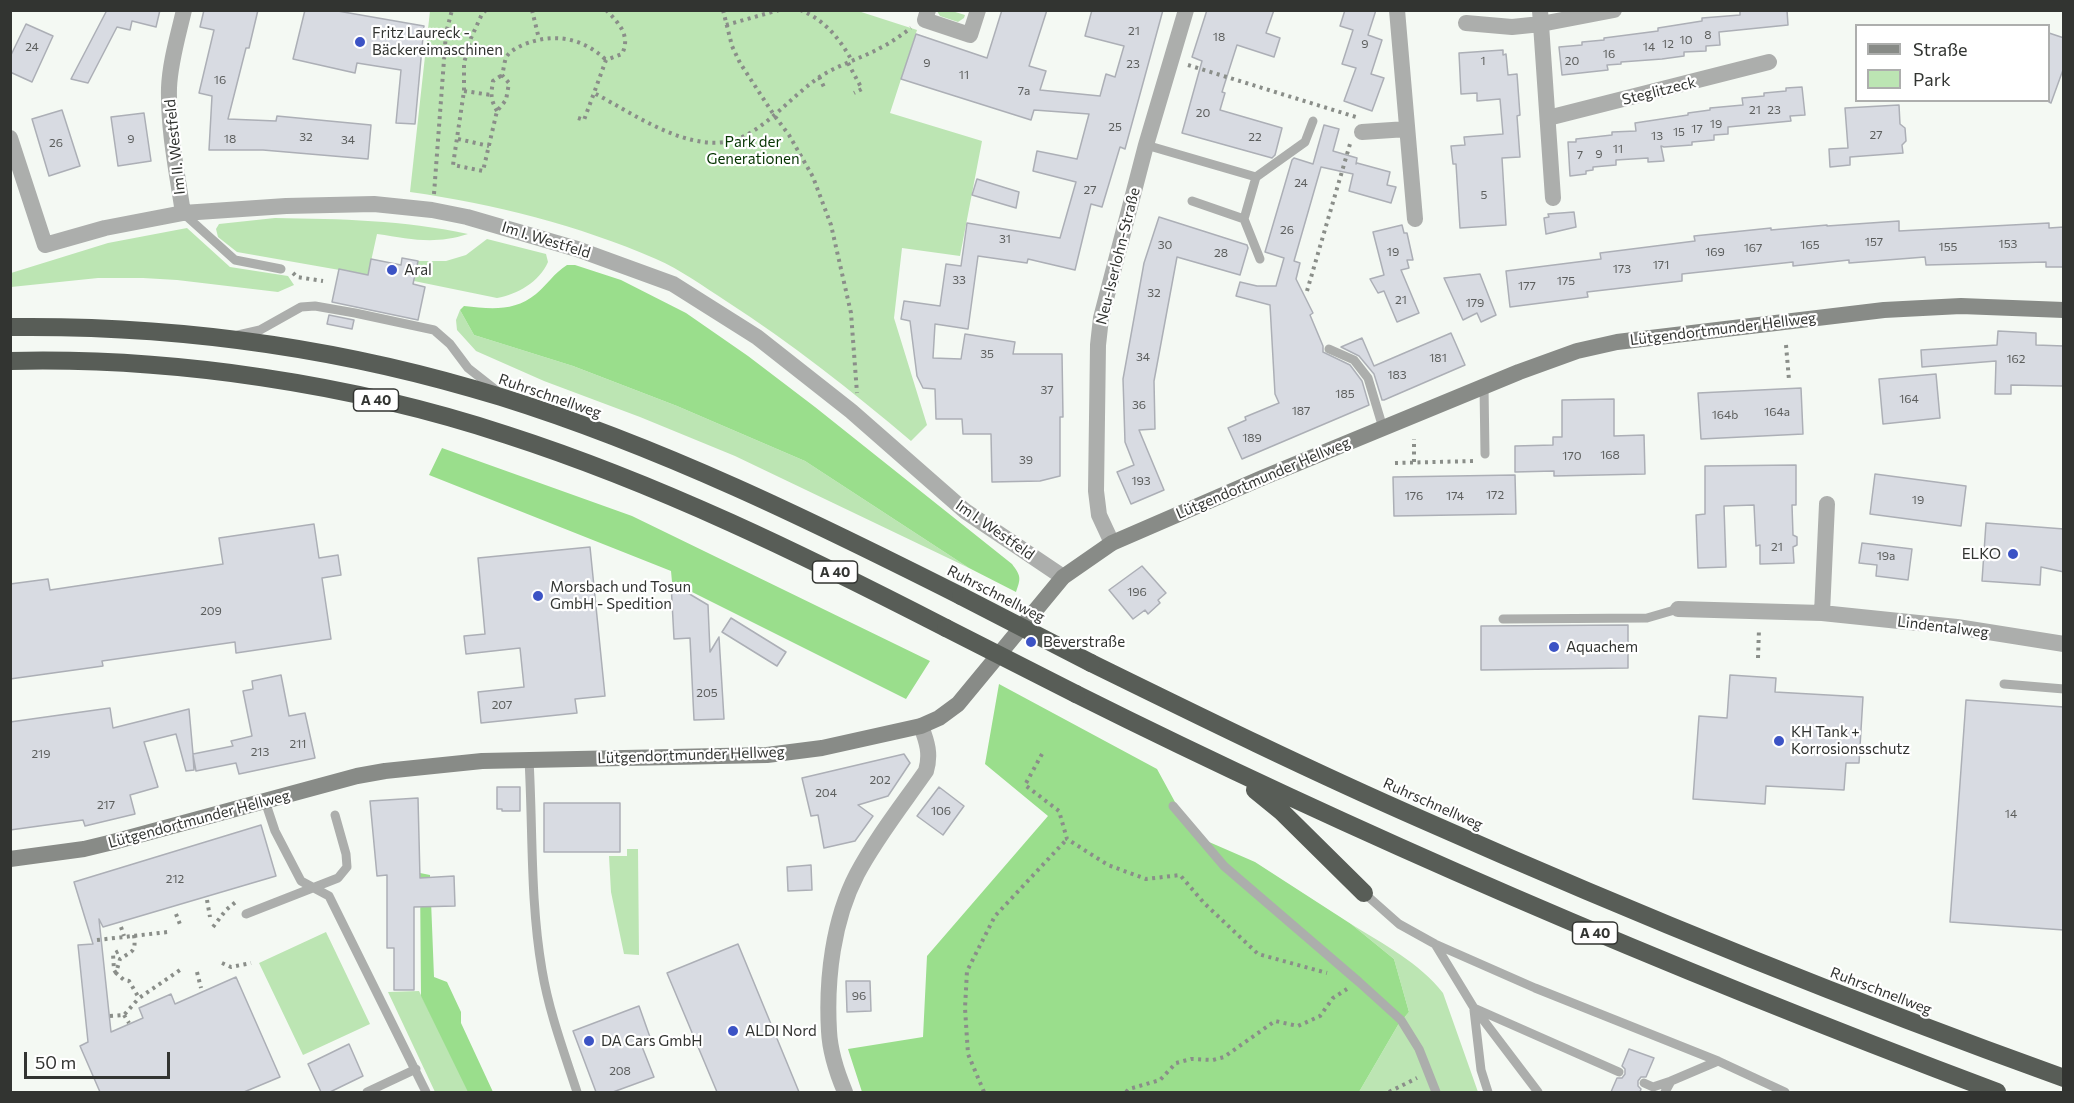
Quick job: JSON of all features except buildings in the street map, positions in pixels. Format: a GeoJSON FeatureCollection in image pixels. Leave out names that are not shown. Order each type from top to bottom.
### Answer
{"type":"FeatureCollection","features":[{"type":"Feature","properties":{"kind":"highway","name":"Ruhrschnellweg"},"geometry":{"type":"LineString","coordinates":[[10,327],[105,329],[197,336],[295,348],[449,382],[533,408],[657,454],[743,491],[870,550],[1092,663],[1421,820],[1823,987],[2064,1078]]}},
{"type":"Feature","properties":{"kind":"highway","name":"A 40"},"geometry":{"type":"LineString","coordinates":[[10,362],[140,364],[338,391],[425,410],[507,435],[639,484],[793,551],[1200,756],[1386,843],[1708,980],[1997,1092]]}},
{"type":"Feature","properties":{"kind":"highway"},"geometry":{"type":"LineString","coordinates":[[1200,756],[1252,788],[1282,812],[1364,892]]}},
{"type":"Feature","properties":{"kind":"main road","name":"Lütgendortmunder Hellweg"},"geometry":{"type":"LineString","coordinates":[[10,859],[103,844],[357,776],[385,771],[482,761],[767,755],[822,748],[921,726],[939,718],[958,704],[1062,577],[1086,558],[1112,543],[1484,386],[1576,351],[1626,340],[1884,310],[1961,306],[2064,310]]}},
{"type":"Feature","properties":{"kind":"street","name":"Im II. Westfeld"},"geometry":{"type":"LineString","coordinates":[[183,213],[171,132],[169,89],[172,62],[184,10]]}},
{"type":"Feature","properties":{"kind":"street"},"geometry":{"type":"LineString","coordinates":[[927,15],[970,35],[978,10]]}},
{"type":"Feature","properties":{"kind":"street","name":"Neu-Iserlohn-Straße"},"geometry":{"type":"LineString","coordinates":[[1112,543],[1100,514],[1096,491],[1098,345],[1101,318],[1146,145],[1186,10]]}},
{"type":"Feature","properties":{"kind":"street"},"geometry":{"type":"LineString","coordinates":[[1397,10],[1415,219]]}},
{"type":"Feature","properties":{"kind":"street"},"geometry":{"type":"LineString","coordinates":[[1466,23],[1512,27],[1540,17],[1614,10]]}},
{"type":"Feature","properties":{"kind":"street"},"geometry":{"type":"LineString","coordinates":[[1540,17],[1553,198]]}},
{"type":"Feature","properties":{"kind":"street","name":"Steglitzeck"},"geometry":{"type":"LineString","coordinates":[[1548,118],[1769,62]]}},
{"type":"Feature","properties":{"kind":"street"},"geometry":{"type":"LineString","coordinates":[[1357,130],[1407,129]]}},
{"type":"Feature","properties":{"kind":"street","name":"Im I. Westfeld"},"geometry":{"type":"LineString","coordinates":[[10,138],[45,245],[105,228],[183,213],[286,206],[374,204],[432,210],[501,226],[577,249],[672,284],[757,337],[851,411],[965,511],[1062,577]]}},
{"type":"Feature","properties":{"kind":"street"},"geometry":{"type":"LineString","coordinates":[[1822,613],[1827,504]]}},
{"type":"Feature","properties":{"kind":"street","name":"Lindentalweg"},"geometry":{"type":"LineString","coordinates":[[1678,609],[1822,613],[1957,627],[2064,644]]}},
{"type":"Feature","properties":{"kind":"street"},"geometry":{"type":"LineString","coordinates":[[845,1092],[837,1071],[829,1032],[832,947],[857,874],[926,771],[929,751],[921,726]]}},
{"type":"Feature","properties":{"kind":"lane"},"geometry":{"type":"LineString","coordinates":[[1260,260],[1244,219],[1256,177],[1305,142],[1313,120]]}},
{"type":"Feature","properties":{"kind":"lane"},"geometry":{"type":"LineString","coordinates":[[1146,145],[1256,177]]}},
{"type":"Feature","properties":{"kind":"lane"},"geometry":{"type":"LineString","coordinates":[[1192,201],[1244,219]]}},
{"type":"Feature","properties":{"kind":"lane"},"geometry":{"type":"LineString","coordinates":[[183,213],[235,261],[281,269]]}},
{"type":"Feature","properties":{"kind":"lane"},"geometry":{"type":"LineString","coordinates":[[197,336],[232,336],[260,330],[301,307],[315,306],[367,315],[434,330],[450,344],[468,368],[479,378],[495,389],[533,408]]}},
{"type":"Feature","properties":{"kind":"lane"},"geometry":{"type":"LineString","coordinates":[[1329,349],[1354,360],[1368,378],[1383,428]]}},
{"type":"Feature","properties":{"kind":"lane"},"geometry":{"type":"LineString","coordinates":[[1484,386],[1485,454]]}},
{"type":"Feature","properties":{"kind":"lane"},"geometry":{"type":"LineString","coordinates":[[1503,619],[1647,618],[1678,609]]}},
{"type":"Feature","properties":{"kind":"lane"},"geometry":{"type":"LineString","coordinates":[[2004,684],[2064,688]]}},
{"type":"Feature","properties":{"kind":"lane"},"geometry":{"type":"LineString","coordinates":[[529,760],[532,893],[542,971],[556,1029],[577,1092]]}},
{"type":"Feature","properties":{"kind":"lane"},"geometry":{"type":"LineString","coordinates":[[265,801],[275,831],[301,880],[328,896],[426,1092]]}},
{"type":"Feature","properties":{"kind":"lane"},"geometry":{"type":"LineString","coordinates":[[1173,806],[1224,866],[1401,1020],[1419,1049],[1436,1092]]}},
{"type":"Feature","properties":{"kind":"lane"},"geometry":{"type":"LineString","coordinates":[[246,914],[338,878],[346,867],[346,854],[335,815]]}},
{"type":"Feature","properties":{"kind":"lane"},"geometry":{"type":"LineString","coordinates":[[1364,892],[1399,924],[1435,944],[1535,988],[1718,1061],[1785,1092]]}},
{"type":"Feature","properties":{"kind":"lane"},"geometry":{"type":"LineString","coordinates":[[1435,944],[1474,1008],[1538,1092]]}},
{"type":"Feature","properties":{"kind":"lane"},"geometry":{"type":"LineString","coordinates":[[1474,1008],[1619,1072]]}},
{"type":"Feature","properties":{"kind":"lane"},"geometry":{"type":"LineString","coordinates":[[1474,1008],[1481,1070],[1488,1092]]}},
{"type":"Feature","properties":{"kind":"lane"},"geometry":{"type":"LineString","coordinates":[[1644,1083],[1653,1087],[1718,1061]]}},
{"type":"Feature","properties":{"kind":"lane"},"geometry":{"type":"LineString","coordinates":[[367,1092],[416,1069]]}},
{"type":"Feature","properties":{"kind":"lane"},"geometry":{"type":"LineString","coordinates":[[1665,1092],[1671,1081]]}},
{"type":"Feature","properties":{"kind":"path"},"geometry":{"type":"LineString","coordinates":[[432,210],[446,33],[452,10]]}},
{"type":"Feature","properties":{"kind":"path"},"geometry":{"type":"LineString","coordinates":[[486,10],[471,38],[464,63],[464,91],[453,165],[483,171],[497,111],[506,100],[508,92],[509,83],[502,75]]}},
{"type":"Feature","properties":{"kind":"path"},"geometry":{"type":"LineString","coordinates":[[532,10],[539,39]]}},
{"type":"Feature","properties":{"kind":"path"},"geometry":{"type":"LineString","coordinates":[[578,118],[584,120],[606,60],[622,54],[626,46],[626,37],[618,22],[606,10]]}},
{"type":"Feature","properties":{"kind":"path"},"geometry":{"type":"LineString","coordinates":[[723,10],[740,63],[789,135],[813,177],[831,225],[851,313],[857,398],[851,411]]}},
{"type":"Feature","properties":{"kind":"path"},"geometry":{"type":"LineString","coordinates":[[726,25],[779,10]]}},
{"type":"Feature","properties":{"kind":"path"},"geometry":{"type":"LineString","coordinates":[[800,10],[824,24],[844,48],[862,88],[854,93]]}},
{"type":"Feature","properties":{"kind":"path"},"geometry":{"type":"LineString","coordinates":[[594,93],[678,137],[721,144],[738,140],[752,132],[819,77],[881,48],[927,15]]}},
{"type":"Feature","properties":{"kind":"path"},"geometry":{"type":"LineString","coordinates":[[497,111],[491,99],[493,81],[502,75],[507,56],[522,45],[554,37],[573,40],[596,50],[606,60]]}},
{"type":"Feature","properties":{"kind":"path"},"geometry":{"type":"LineString","coordinates":[[1170,59],[1331,110],[1357,130],[1307,291]]}},
{"type":"Feature","properties":{"kind":"path"},"geometry":{"type":"LineString","coordinates":[[819,77],[825,89]]}},
{"type":"Feature","properties":{"kind":"path"},"geometry":{"type":"LineString","coordinates":[[464,91],[491,95]]}},
{"type":"Feature","properties":{"kind":"path"},"geometry":{"type":"LineString","coordinates":[[1327,120],[1331,110]]}},
{"type":"Feature","properties":{"kind":"path"},"geometry":{"type":"LineString","coordinates":[[458,139],[489,146]]}},
{"type":"Feature","properties":{"kind":"path"},"geometry":{"type":"LineString","coordinates":[[281,269],[291,271],[297,277],[323,281]]}},
{"type":"Feature","properties":{"kind":"path"},"geometry":{"type":"LineString","coordinates":[[1786,345],[1789,380]]}},
{"type":"Feature","properties":{"kind":"path"},"geometry":{"type":"LineString","coordinates":[[1414,439],[1414,462]]}},
{"type":"Feature","properties":{"kind":"path"},"geometry":{"type":"LineString","coordinates":[[1395,463],[1477,461]]}},
{"type":"Feature","properties":{"kind":"path"},"geometry":{"type":"LineString","coordinates":[[1758,658],[1760,627]]}},
{"type":"Feature","properties":{"kind":"path"},"geometry":{"type":"LineString","coordinates":[[1042,754],[1025,785],[1059,811],[1067,839],[1108,865],[1146,879],[1180,875],[1204,903],[1258,954],[1359,982]]}},
{"type":"Feature","properties":{"kind":"path"},"geometry":{"type":"LineString","coordinates":[[984,1092],[968,1054],[965,1008],[967,971],[995,916],[1067,839]]}},
{"type":"Feature","properties":{"kind":"path"},"geometry":{"type":"LineString","coordinates":[[207,900],[210,917]]}},
{"type":"Feature","properties":{"kind":"path"},"geometry":{"type":"LineString","coordinates":[[213,927],[226,910],[236,902]]}},
{"type":"Feature","properties":{"kind":"path"},"geometry":{"type":"LineString","coordinates":[[176,914],[181,927]]}},
{"type":"Feature","properties":{"kind":"path"},"geometry":{"type":"LineString","coordinates":[[121,927],[124,936]]}},
{"type":"Feature","properties":{"kind":"path"},"geometry":{"type":"LineString","coordinates":[[97,940],[168,932]]}},
{"type":"Feature","properties":{"kind":"path"},"geometry":{"type":"LineString","coordinates":[[117,974],[120,959],[133,952],[136,947],[134,935]]}},
{"type":"Feature","properties":{"kind":"path"},"geometry":{"type":"LineString","coordinates":[[121,950],[113,954],[114,970],[124,980],[129,981],[139,998]]}},
{"type":"Feature","properties":{"kind":"path"},"geometry":{"type":"LineString","coordinates":[[222,963],[231,967],[251,963]]}},
{"type":"Feature","properties":{"kind":"path"},"geometry":{"type":"LineString","coordinates":[[110,1016],[124,1015],[139,998],[180,970]]}},
{"type":"Feature","properties":{"kind":"path"},"geometry":{"type":"LineString","coordinates":[[196,972],[201,988]]}},
{"type":"Feature","properties":{"kind":"path"},"geometry":{"type":"LineString","coordinates":[[1126,1092],[1129,1089],[1160,1080],[1176,1063],[1191,1059],[1213,1060],[1224,1057],[1275,1021],[1298,1026],[1320,1016],[1333,998],[1359,982]]}},
{"type":"Feature","properties":{"kind":"path"},"geometry":{"type":"LineString","coordinates":[[124,1015],[129,1023]]}},
{"type":"Feature","properties":{"kind":"path"},"geometry":{"type":"LineString","coordinates":[[1389,1092],[1428,1072]]}},
{"type":"Feature","properties":{"kind":"green space","name":"Park der Generationen"},"geometry":{"type":"Polygon","coordinates":[[[855,10],[917,30],[890,113],[982,141],[960,256],[902,248],[894,318],[927,425],[911,441],[798,351],[692,278],[656,259],[596,236],[535,217],[410,192],[430,11],[855,10]]]}},
{"type":"Feature","properties":{"kind":"green space"},"geometry":{"type":"Polygon","coordinates":[[[937,11],[952,11],[965,15],[958,22],[940,16],[937,11]]]}},
{"type":"Feature","properties":{"kind":"green space"},"geometry":{"type":"Polygon","coordinates":[[[275,218],[396,223],[468,234],[433,240],[377,234],[368,275],[237,252],[218,237],[216,229],[219,224],[275,218]]]}},
{"type":"Feature","properties":{"kind":"green space"},"geometry":{"type":"Polygon","coordinates":[[[187,228],[230,267],[288,276],[294,285],[278,292],[177,280],[98,278],[11,287],[11,273],[108,243],[187,228]]]}},
{"type":"Feature","properties":{"kind":"green space"},"geometry":{"type":"Polygon","coordinates":[[[487,239],[546,254],[548,262],[539,276],[527,286],[513,294],[497,298],[414,281],[418,261],[446,261],[466,255],[487,239]]]}},
{"type":"Feature","properties":{"kind":"green space"},"geometry":{"type":"Polygon","coordinates":[[[567,265],[575,265],[621,280],[686,313],[748,356],[1012,564],[1019,577],[1016,592],[969,568],[805,461],[677,406],[573,366],[474,335],[460,310],[464,306],[502,308],[519,304],[536,294],[567,265]]]}},
{"type":"Feature","properties":{"kind":"green space"},"geometry":{"type":"Polygon","coordinates":[[[460,310],[474,335],[573,366],[677,406],[805,461],[969,568],[735,456],[544,381],[476,351],[457,330],[456,320],[460,310]]]}},
{"type":"Feature","properties":{"kind":"green space"},"geometry":{"type":"Polygon","coordinates":[[[442,448],[632,516],[930,661],[906,699],[672,582],[671,571],[429,475],[442,448]]]}},
{"type":"Feature","properties":{"kind":"green space"},"geometry":{"type":"Polygon","coordinates":[[[999,684],[1157,769],[1193,835],[1255,862],[1351,924],[1394,959],[1409,1012],[1398,1025],[1359,1092],[862,1092],[848,1049],[923,1037],[927,956],[1048,816],[985,764],[999,684]]]}},
{"type":"Feature","properties":{"kind":"green space"},"geometry":{"type":"Polygon","coordinates":[[[627,849],[638,849],[639,955],[624,954],[611,892],[609,856],[627,856],[627,849]]]}},
{"type":"Feature","properties":{"kind":"green space"},"geometry":{"type":"Polygon","coordinates":[[[420,873],[430,875],[434,977],[447,982],[461,1012],[461,1023],[493,1092],[468,1092],[421,996],[420,873]]]}},
{"type":"Feature","properties":{"kind":"green space"},"geometry":{"type":"Polygon","coordinates":[[[1351,924],[1412,963],[1443,993],[1478,1092],[1359,1092],[1398,1025],[1409,1012],[1394,959],[1351,924]]]}},
{"type":"Feature","properties":{"kind":"green space"},"geometry":{"type":"Polygon","coordinates":[[[326,932],[370,1024],[303,1055],[259,963],[326,932]]]}},
{"type":"Feature","properties":{"kind":"green space"},"geometry":{"type":"Polygon","coordinates":[[[419,991],[469,1092],[435,1092],[388,992],[419,991]]]}},
{"type":"Feature","properties":{"kind":"place","name":"Fritz Laureck - Bäckereimaschinen"},"geometry":{"type":"Point","coordinates":[360,42]}},
{"type":"Feature","properties":{"kind":"place","name":"Aral"},"geometry":{"type":"Point","coordinates":[392,270]}},
{"type":"Feature","properties":{"kind":"place","name":"ELKO"},"geometry":{"type":"Point","coordinates":[2013,554]}},
{"type":"Feature","properties":{"kind":"place","name":"Morsbach und Tosun GmbH - Spedition"},"geometry":{"type":"Point","coordinates":[538,596]}},
{"type":"Feature","properties":{"kind":"place","name":"Beverstraße"},"geometry":{"type":"Point","coordinates":[1031,642]}},
{"type":"Feature","properties":{"kind":"place","name":"Aquachem"},"geometry":{"type":"Point","coordinates":[1554,647]}},
{"type":"Feature","properties":{"kind":"place","name":"KH Tank + Korrosionsschutz"},"geometry":{"type":"Point","coordinates":[1779,741]}},
{"type":"Feature","properties":{"kind":"place","name":"ALDI Nord"},"geometry":{"type":"Point","coordinates":[733,1031]}},
{"type":"Feature","properties":{"kind":"place","name":"DA Cars GmbH"},"geometry":{"type":"Point","coordinates":[589,1041]}}]}
